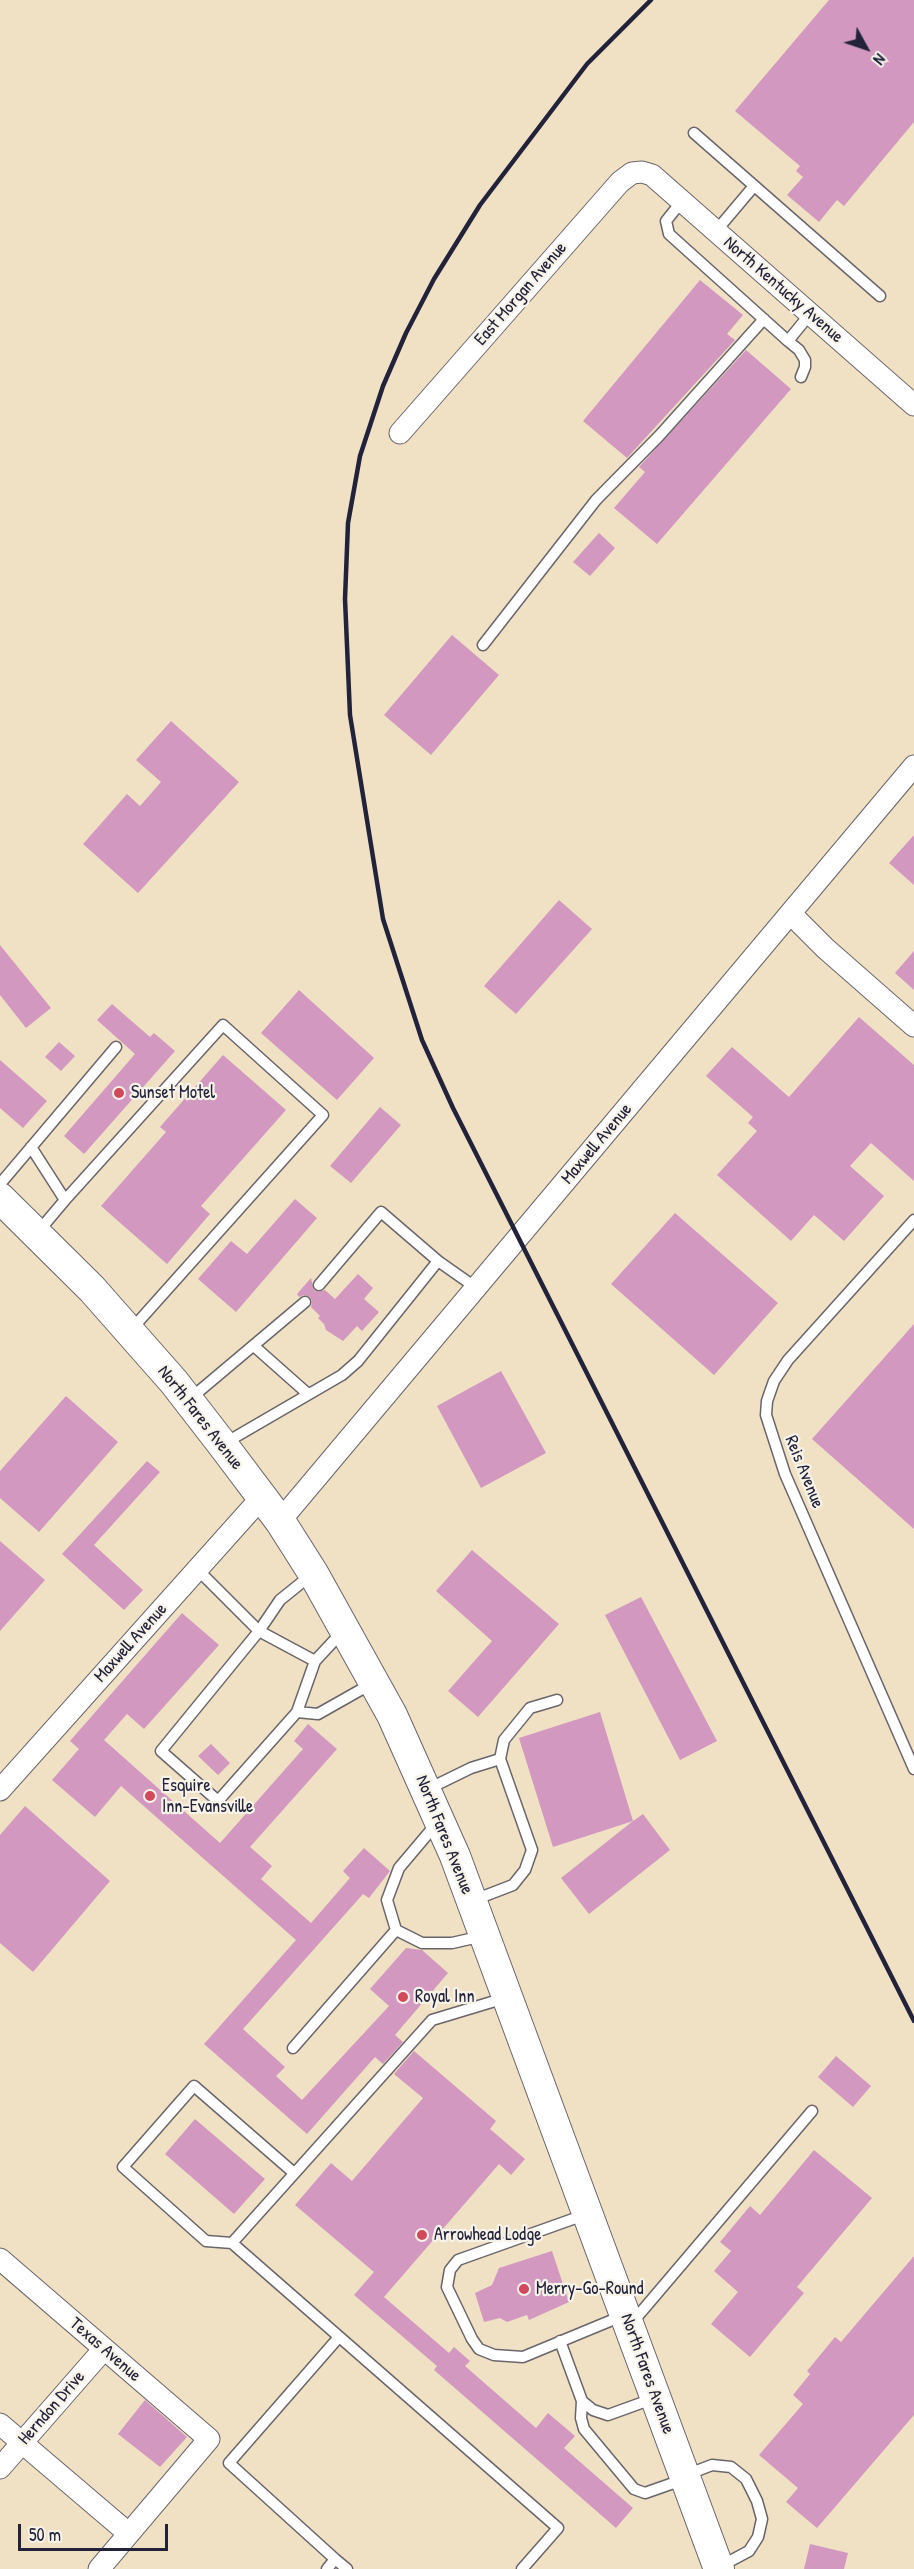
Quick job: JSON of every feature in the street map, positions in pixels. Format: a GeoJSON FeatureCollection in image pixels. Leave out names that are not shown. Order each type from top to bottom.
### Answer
{"type":"FeatureCollection","features":[{"type":"Feature","properties":{"kind":"street","name":"East Morgan Avenue"},"geometry":{"type":"LineString","coordinates":[[400,433],[620,182],[632,174],[642,172],[652,175]]}},
{"type":"Feature","properties":{"kind":"street","name":"North Kentucky Avenue"},"geometry":{"type":"LineString","coordinates":[[652,175],[914,405]]}},
{"type":"Feature","properties":{"kind":"street","name":"Maxwell Avenue"},"geometry":{"type":"LineString","coordinates":[[280,1521],[914,766]]}},
{"type":"Feature","properties":{"kind":"street"},"geometry":{"type":"LineString","coordinates":[[791,914],[825,948],[914,1026]]}},
{"type":"Feature","properties":{"kind":"street","name":"North Fares Avenue"},"geometry":{"type":"LineString","coordinates":[[0,1198],[92,1289],[222,1444],[280,1521],[313,1573],[392,1715],[440,1820],[719,2568]]}},
{"type":"Feature","properties":{"kind":"street","name":"Maxwell Avenue"},"geometry":{"type":"LineString","coordinates":[[0,1790],[262,1497]]}},
{"type":"Feature","properties":{"kind":"street","name":"Texas Avenue"},"geometry":{"type":"LineString","coordinates":[[0,2259],[209,2439],[128,2533]]}},
{"type":"Feature","properties":{"kind":"street","name":"Herndon Drive"},"geometry":{"type":"LineString","coordinates":[[0,2468],[104,2349]]}},
{"type":"Feature","properties":{"kind":"street"},"geometry":{"type":"LineString","coordinates":[[0,2424],[128,2533],[99,2569]]}},
{"type":"Feature","properties":{"kind":"lane"},"geometry":{"type":"LineString","coordinates":[[694,134],[880,296]]}},
{"type":"Feature","properties":{"kind":"lane"},"geometry":{"type":"LineString","coordinates":[[716,231],[754,186]]}},
{"type":"Feature","properties":{"kind":"lane"},"geometry":{"type":"LineString","coordinates":[[682,201],[666,220],[669,234],[799,350],[806,367],[801,377]]}},
{"type":"Feature","properties":{"kind":"lane"},"geometry":{"type":"LineString","coordinates":[[788,341],[810,314]]}},
{"type":"Feature","properties":{"kind":"lane"},"geometry":{"type":"LineString","coordinates":[[483,645],[596,501],[659,436],[764,319]]}},
{"type":"Feature","properties":{"kind":"lane"},"geometry":{"type":"LineString","coordinates":[[37,1234],[223,1025],[323,1115],[129,1332]]}},
{"type":"Feature","properties":{"kind":"lane"},"geometry":{"type":"LineString","coordinates":[[0,1184],[116,1047]]}},
{"type":"Feature","properties":{"kind":"lane"},"geometry":{"type":"LineString","coordinates":[[32,1147],[65,1200]]}},
{"type":"Feature","properties":{"kind":"lane"},"geometry":{"type":"LineString","coordinates":[[319,1285],[381,1212],[438,1261],[475,1287]]}},
{"type":"Feature","properties":{"kind":"lane","name":"Reis Avenue"},"geometry":{"type":"LineString","coordinates":[[914,1220],[788,1360],[774,1381],[766,1401],[766,1415],[785,1474],[914,1769]]}},
{"type":"Feature","properties":{"kind":"lane"},"geometry":{"type":"LineString","coordinates":[[222,1444],[342,1375],[358,1361],[438,1261]]}},
{"type":"Feature","properties":{"kind":"lane"},"geometry":{"type":"LineString","coordinates":[[188,1401],[255,1347],[305,1302]]}},
{"type":"Feature","properties":{"kind":"lane"},"geometry":{"type":"LineString","coordinates":[[255,1347],[308,1394]]}},
{"type":"Feature","properties":{"kind":"lane"},"geometry":{"type":"LineString","coordinates":[[198,1569],[259,1631],[315,1661]]}},
{"type":"Feature","properties":{"kind":"lane"},"geometry":{"type":"LineString","coordinates":[[313,1573],[280,1600],[259,1631],[161,1750],[218,1801],[297,1712],[315,1661],[345,1629]]}},
{"type":"Feature","properties":{"kind":"lane"},"geometry":{"type":"LineString","coordinates":[[297,1712],[318,1714],[374,1682]]}},
{"type":"Feature","properties":{"kind":"lane"},"geometry":{"type":"LineString","coordinates":[[471,1901],[513,1885],[525,1870],[532,1850],[500,1759],[504,1740],[530,1708],[557,1700]]}},
{"type":"Feature","properties":{"kind":"lane"},"geometry":{"type":"LineString","coordinates":[[427,1790],[471,1768],[500,1759]]}},
{"type":"Feature","properties":{"kind":"lane"},"geometry":{"type":"LineString","coordinates":[[440,1820],[399,1868],[387,1900],[396,1930],[422,1943],[452,1943],[484,1936]]}},
{"type":"Feature","properties":{"kind":"lane"},"geometry":{"type":"LineString","coordinates":[[293,2048],[396,1930]]}},
{"type":"Feature","properties":{"kind":"lane"},"geometry":{"type":"LineString","coordinates":[[232,2243],[432,2020],[507,1998]]}},
{"type":"Feature","properties":{"kind":"lane"},"geometry":{"type":"LineString","coordinates":[[294,2173],[194,2086],[123,2167],[206,2241],[232,2243],[558,2528],[522,2569]]}},
{"type":"Feature","properties":{"kind":"lane"},"geometry":{"type":"LineString","coordinates":[[587,2214],[458,2260],[450,2270],[447,2287],[472,2339],[480,2349],[494,2355],[523,2357],[560,2342],[627,2321],[812,2111]]}},
{"type":"Feature","properties":{"kind":"lane"},"geometry":{"type":"LineString","coordinates":[[339,2337],[229,2463],[347,2569]]}},
{"type":"Feature","properties":{"kind":"lane"},"geometry":{"type":"LineString","coordinates":[[560,2342],[582,2400],[581,2418],[584,2429],[634,2489],[645,2493],[712,2464],[731,2467],[746,2479],[757,2501],[762,2519],[758,2537],[749,2551],[719,2568]]}},
{"type":"Feature","properties":{"kind":"lane"},"geometry":{"type":"LineString","coordinates":[[582,2400],[593,2410],[608,2415],[655,2398]]}},
{"type":"Feature","properties":{"kind":"lane"},"geometry":{"type":"LineString","coordinates":[[327,2569],[335,2559]]}},
{"type":"Feature","properties":{"kind":"building"},"geometry":{"type":"Polygon","coordinates":[[[829,0],[914,0],[914,122],[844,206],[837,200],[819,222],[787,195],[803,177],[796,171],[800,166],[735,111],[829,0]]]}},
{"type":"Feature","properties":{"kind":"building"},"geometry":{"type":"Polygon","coordinates":[[[700,280],[743,315],[727,334],[735,340],[627,458],[583,421],[700,280]]]}},
{"type":"Feature","properties":{"kind":"building"},"geometry":{"type":"Polygon","coordinates":[[[746,350],[791,389],[657,544],[614,508],[645,472],[639,467],[746,350]]]}},
{"type":"Feature","properties":{"kind":"building"},"geometry":{"type":"Polygon","coordinates":[[[599,533],[615,548],[590,576],[573,562],[599,533]]]}},
{"type":"Feature","properties":{"kind":"building"},"geometry":{"type":"Polygon","coordinates":[[[452,635],[499,675],[431,755],[384,715],[452,635]]]}},
{"type":"Feature","properties":{"kind":"building"},"geometry":{"type":"Polygon","coordinates":[[[171,721],[239,782],[138,893],[83,844],[127,794],[140,806],[161,782],[136,760],[171,721]]]}},
{"type":"Feature","properties":{"kind":"building"},"geometry":{"type":"Polygon","coordinates":[[[914,835],[914,885],[889,863],[914,835]]]}},
{"type":"Feature","properties":{"kind":"building"},"geometry":{"type":"Polygon","coordinates":[[[559,900],[592,929],[516,1014],[484,986],[559,900]]]}},
{"type":"Feature","properties":{"kind":"building"},"geometry":{"type":"Polygon","coordinates":[[[0,945],[51,1008],[26,1028],[0,995],[0,945]]]}},
{"type":"Feature","properties":{"kind":"building"},"geometry":{"type":"Polygon","coordinates":[[[914,951],[914,990],[895,973],[914,951]]]}},
{"type":"Feature","properties":{"kind":"building"},"geometry":{"type":"Polygon","coordinates":[[[299,990],[374,1058],[337,1100],[261,1033],[299,990]]]}},
{"type":"Feature","properties":{"kind":"building","name":"Sunset Motel"},"geometry":{"type":"Polygon","coordinates":[[[112,1004],[150,1037],[154,1033],[175,1051],[84,1154],[64,1136],[135,1054],[97,1020],[112,1004]]]}},
{"type":"Feature","properties":{"kind":"building"},"geometry":{"type":"Polygon","coordinates":[[[859,1017],[914,1065],[914,1181],[871,1143],[850,1166],[884,1196],[844,1241],[814,1215],[791,1241],[717,1175],[757,1131],[748,1123],[753,1117],[706,1076],[732,1047],[789,1097],[859,1017]]]}},
{"type":"Feature","properties":{"kind":"building"},"geometry":{"type":"Polygon","coordinates":[[[59,1042],[75,1056],[61,1071],[45,1057],[59,1042]]]}},
{"type":"Feature","properties":{"kind":"building"},"geometry":{"type":"Polygon","coordinates":[[[223,1055],[286,1110],[201,1206],[210,1214],[167,1264],[101,1206],[166,1132],[160,1127],[223,1055]]]}},
{"type":"Feature","properties":{"kind":"building"},"geometry":{"type":"Polygon","coordinates":[[[0,1060],[47,1101],[23,1128],[0,1108],[0,1060]]]}},
{"type":"Feature","properties":{"kind":"building"},"geometry":{"type":"Polygon","coordinates":[[[380,1107],[401,1125],[351,1183],[330,1166],[380,1107]]]}},
{"type":"Feature","properties":{"kind":"building"},"geometry":{"type":"Polygon","coordinates":[[[295,1199],[317,1218],[236,1312],[198,1279],[231,1241],[247,1254],[295,1199]]]}},
{"type":"Feature","properties":{"kind":"building"},"geometry":{"type":"Polygon","coordinates":[[[675,1213],[778,1303],[714,1375],[611,1284],[675,1213]]]}},
{"type":"Feature","properties":{"kind":"building"},"geometry":{"type":"Polygon","coordinates":[[[358,1274],[373,1288],[364,1299],[379,1312],[362,1331],[357,1326],[343,1341],[326,1330],[318,1318],[320,1316],[311,1307],[310,1297],[304,1295],[299,1297],[297,1294],[311,1278],[314,1290],[318,1292],[325,1290],[335,1299],[358,1274]]]}},
{"type":"Feature","properties":{"kind":"building"},"geometry":{"type":"Polygon","coordinates":[[[914,1324],[914,1529],[812,1439],[914,1324]]]}},
{"type":"Feature","properties":{"kind":"building"},"geometry":{"type":"Polygon","coordinates":[[[501,1371],[546,1453],[481,1488],[437,1406],[501,1371]]]}},
{"type":"Feature","properties":{"kind":"building"},"geometry":{"type":"Polygon","coordinates":[[[66,1396],[118,1442],[39,1532],[0,1498],[0,1471],[66,1396]]]}},
{"type":"Feature","properties":{"kind":"building"},"geometry":{"type":"Polygon","coordinates":[[[147,1461],[160,1472],[94,1545],[143,1590],[124,1610],[62,1554],[147,1461]]]}},
{"type":"Feature","properties":{"kind":"building"},"geometry":{"type":"Polygon","coordinates":[[[0,1541],[45,1580],[0,1631],[0,1541]]]}},
{"type":"Feature","properties":{"kind":"building"},"geometry":{"type":"Polygon","coordinates":[[[472,1550],[559,1624],[478,1717],[448,1691],[492,1641],[436,1591],[472,1550]]]}},
{"type":"Feature","properties":{"kind":"building"},"geometry":{"type":"Polygon","coordinates":[[[641,1597],[717,1741],[680,1760],[605,1615],[641,1597]]]}},
{"type":"Feature","properties":{"kind":"building"},"geometry":{"type":"Polygon","coordinates":[[[182,1613],[219,1645],[144,1729],[127,1714],[104,1740],[220,1843],[303,1749],[294,1741],[308,1724],[337,1749],[250,1847],[272,1866],[261,1879],[311,1923],[350,1878],[343,1871],[364,1848],[390,1871],[369,1898],[363,1894],[243,2029],[285,2067],[276,2076],[302,2100],[389,2006],[370,1989],[406,1948],[422,1950],[448,1973],[395,2035],[403,2042],[383,2064],[375,2057],[307,2134],[204,2044],[296,1940],[121,1786],[95,1817],[52,1780],[79,1749],[70,1741],[182,1613]]]}},
{"type":"Feature","properties":{"kind":"building"},"geometry":{"type":"Polygon","coordinates":[[[600,1712],[633,1821],[553,1847],[519,1738],[600,1712]]]}},
{"type":"Feature","properties":{"kind":"building"},"geometry":{"type":"Polygon","coordinates":[[[211,1744],[230,1763],[218,1775],[198,1756],[211,1744]]]}},
{"type":"Feature","properties":{"kind":"building"},"geometry":{"type":"Polygon","coordinates":[[[25,1806],[110,1881],[33,1972],[0,1943],[0,1835],[25,1806]]]}},
{"type":"Feature","properties":{"kind":"building"},"geometry":{"type":"Polygon","coordinates":[[[643,1814],[670,1850],[589,1914],[561,1878],[643,1814]]]}},
{"type":"Feature","properties":{"kind":"building"},"geometry":{"type":"Polygon","coordinates":[[[414,2051],[496,2121],[490,2129],[525,2159],[511,2175],[499,2164],[384,2297],[449,2353],[454,2347],[470,2361],[465,2366],[536,2428],[548,2413],[575,2436],[564,2448],[633,2508],[616,2528],[434,2370],[437,2366],[354,2295],[374,2272],[295,2205],[331,2163],[352,2181],[423,2098],[394,2074],[414,2051]]]}},
{"type":"Feature","properties":{"kind":"building"},"geometry":{"type":"Polygon","coordinates":[[[836,2056],[871,2086],[853,2107],[818,2077],[836,2056]]]}},
{"type":"Feature","properties":{"kind":"building"},"geometry":{"type":"Polygon","coordinates":[[[195,2119],[265,2179],[234,2214],[165,2154],[195,2119]]]}},
{"type":"Feature","properties":{"kind":"building"},"geometry":{"type":"Polygon","coordinates":[[[814,2150],[872,2198],[797,2287],[804,2293],[750,2357],[711,2324],[738,2292],[714,2271],[731,2251],[720,2242],[750,2206],[760,2215],[814,2150]]]}},
{"type":"Feature","properties":{"kind":"building","name":"Merry-Go-Round"},"geometry":{"type":"Polygon","coordinates":[[[552,2251],[569,2302],[529,2320],[527,2315],[507,2322],[500,2318],[484,2322],[475,2293],[492,2285],[499,2268],[552,2251]]]}},
{"type":"Feature","properties":{"kind":"building"},"geometry":{"type":"Polygon","coordinates":[[[914,2256],[914,2415],[817,2528],[786,2502],[798,2488],[759,2455],[803,2404],[793,2395],[810,2374],[807,2371],[835,2337],[841,2342],[914,2256]]]}},
{"type":"Feature","properties":{"kind":"building"},"geometry":{"type":"Polygon","coordinates":[[[145,2400],[187,2437],[160,2467],[118,2434],[145,2400]]]}},
{"type":"Feature","properties":{"kind":"building"},"geometry":{"type":"Polygon","coordinates":[[[810,2544],[848,2553],[844,2569],[804,2569],[810,2544]]]}},
{"type":"Feature","properties":{"kind":"railway"},"geometry":{"type":"LineString","coordinates":[[651,0],[587,64],[480,205],[434,279],[406,333],[383,386],[360,456],[348,523],[345,599],[350,715],[383,919],[422,1040],[453,1108],[914,2021]]}},
{"type":"Feature","properties":{"kind":"place","name":"Sunset Motel"},"geometry":{"type":"Point","coordinates":[119,1093]}},
{"type":"Feature","properties":{"kind":"place","name":"Esquire Inn-Evansville"},"geometry":{"type":"Point","coordinates":[150,1796]}},
{"type":"Feature","properties":{"kind":"place","name":"Royal Inn"},"geometry":{"type":"Point","coordinates":[403,1997]}},
{"type":"Feature","properties":{"kind":"place","name":"Arrowhead Lodge"},"geometry":{"type":"Point","coordinates":[422,2235]}},
{"type":"Feature","properties":{"kind":"place","name":"Merry-Go-Round"},"geometry":{"type":"Point","coordinates":[524,2289]}}]}
